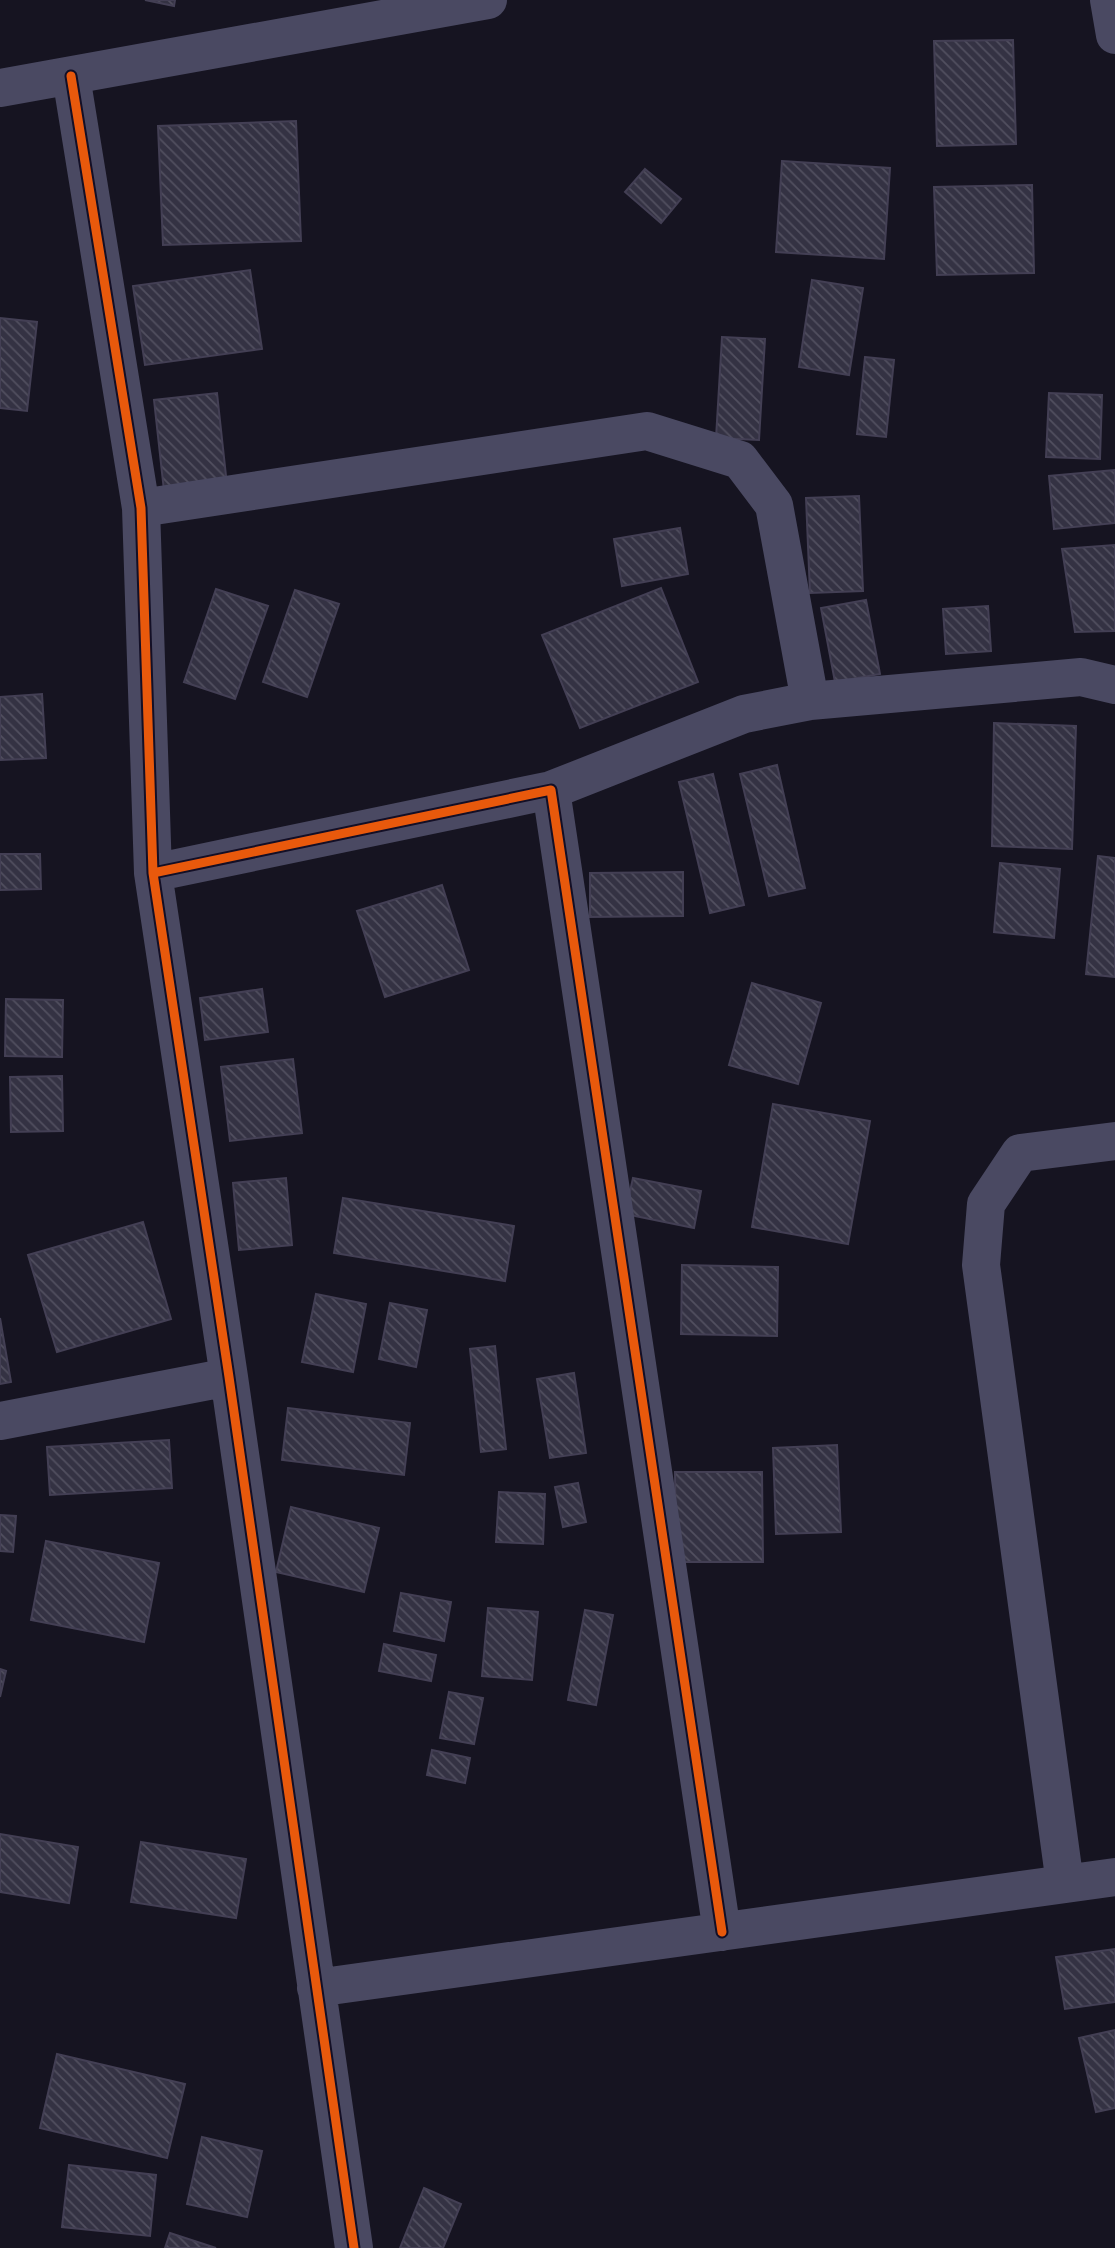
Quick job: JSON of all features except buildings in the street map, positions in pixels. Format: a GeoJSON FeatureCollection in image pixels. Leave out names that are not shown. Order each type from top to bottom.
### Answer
{"type":"FeatureCollection","features":[{"type":"Feature","properties":{"kind":"street"},"geometry":{"type":"LineString","coordinates":[[0,88],[488,0]]}},
{"type":"Feature","properties":{"kind":"street"},"geometry":{"type":"LineString","coordinates":[[1109,0],[1115,36]]}},
{"type":"Feature","properties":{"kind":"street"},"geometry":{"type":"LineString","coordinates":[[71,76],[141,508],[153,873],[229,1377],[354,2248]]}},
{"type":"Feature","properties":{"kind":"street"},"geometry":{"type":"LineString","coordinates":[[141,508],[647,431],[740,460],[774,505],[810,701]]}},
{"type":"Feature","properties":{"kind":"street"},"geometry":{"type":"LineString","coordinates":[[153,873],[551,790],[744,714],[810,701],[1081,677],[1115,685]]}},
{"type":"Feature","properties":{"kind":"street"},"geometry":{"type":"LineString","coordinates":[[551,790],[722,1932]]}},
{"type":"Feature","properties":{"kind":"street"},"geometry":{"type":"LineString","coordinates":[[1065,1884],[981,1265],[986,1204],[1020,1153],[1115,1141]]}},
{"type":"Feature","properties":{"kind":"street"},"geometry":{"type":"LineString","coordinates":[[0,1421],[229,1377]]}},
{"type":"Feature","properties":{"kind":"street"},"geometry":{"type":"LineString","coordinates":[[316,1988],[1115,1877]]}},
{"type":"Feature","properties":{"kind":"cycle path"},"geometry":{"type":"LineString","coordinates":[[71,76],[141,508],[153,873],[229,1377],[354,2248]]}},
{"type":"Feature","properties":{"kind":"cycle path"},"geometry":{"type":"LineString","coordinates":[[153,873],[551,790],[722,1932]]}}]}
